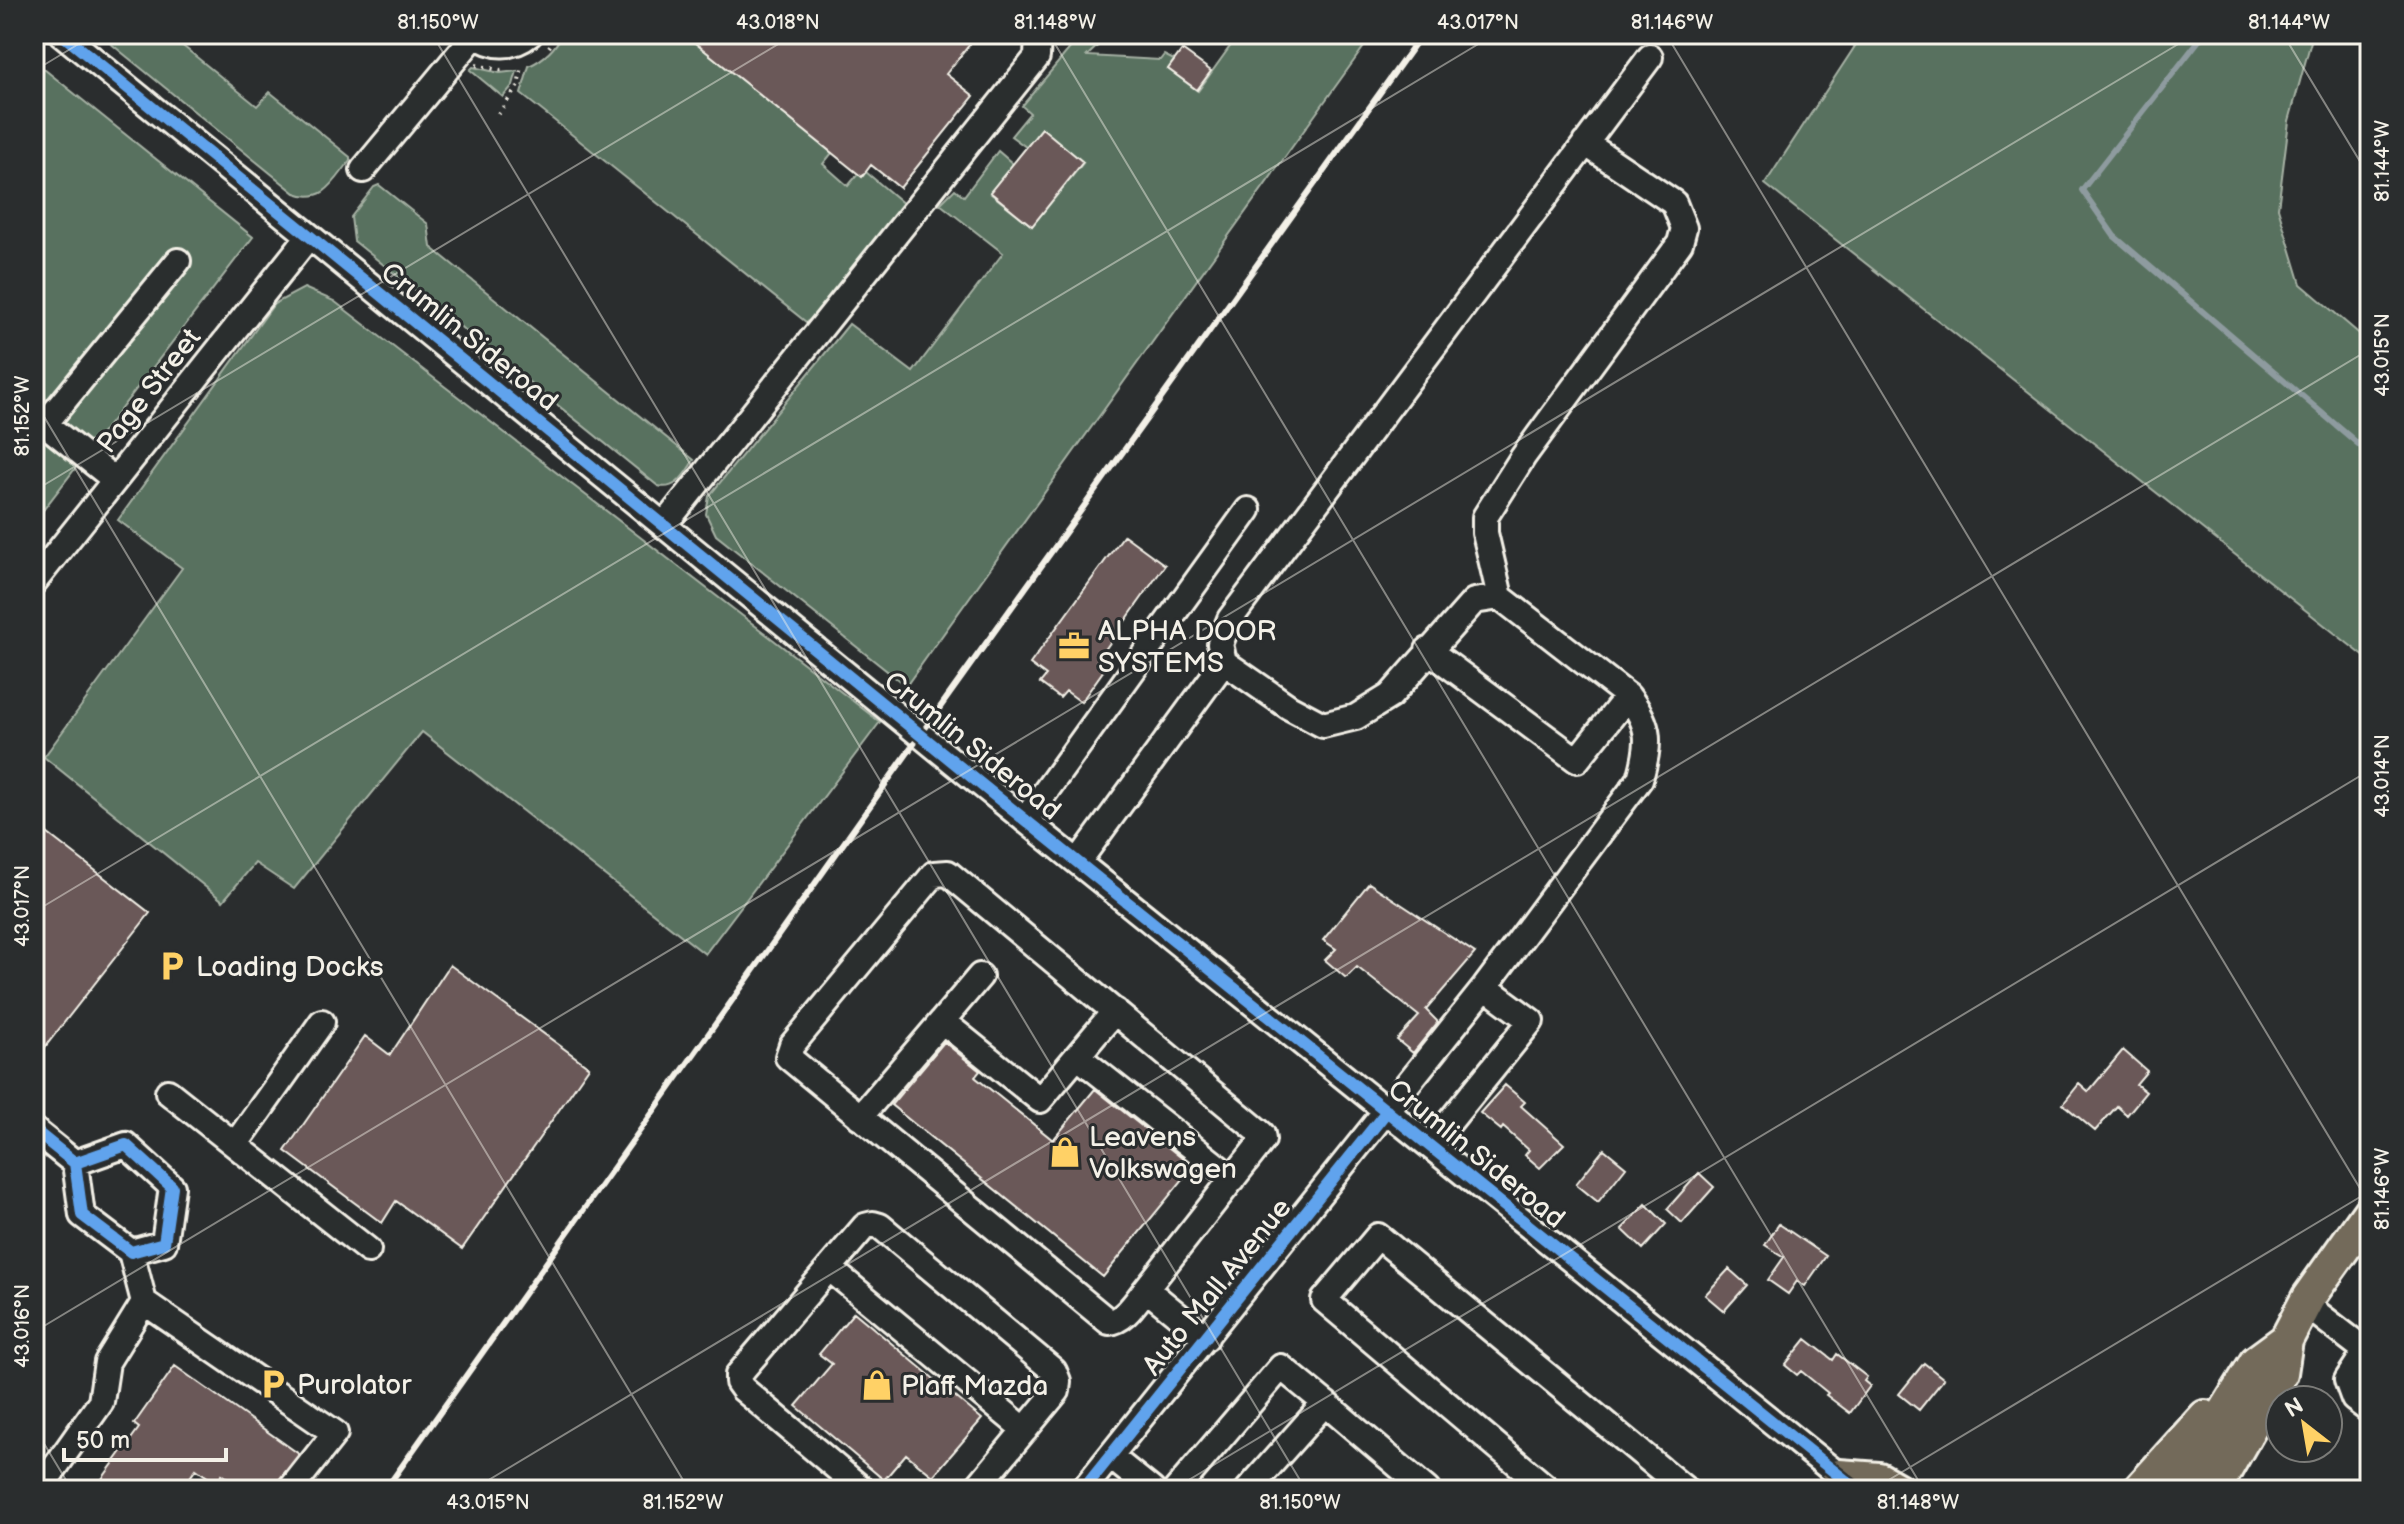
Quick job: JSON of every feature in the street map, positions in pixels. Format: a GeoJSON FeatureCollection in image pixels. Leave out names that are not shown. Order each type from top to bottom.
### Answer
{"type":"FeatureCollection","features":[{"type":"Feature","properties":{"kind":"main road"},"geometry":{"type":"LineString","coordinates":[[2214,1490],[2281,1373],[2286,1340],[2305,1304],[2370,1211]]}},
{"type":"Feature","properties":{"kind":"main road"},"geometry":{"type":"LineString","coordinates":[[2139,1490],[2256,1362],[2286,1340]]}},
{"type":"Feature","properties":{"kind":"main road"},"geometry":{"type":"LineString","coordinates":[[2177,1490],[2256,1362]]}},
{"type":"Feature","properties":{"kind":"main road"},"geometry":{"type":"LineString","coordinates":[[1846,1485],[1879,1479],[1898,1490]]}},
{"type":"Feature","properties":{"kind":"street","name":"Crumlin Sideroad"},"geometry":{"type":"LineString","coordinates":[[62,34],[1846,1485]]}},
{"type":"Feature","properties":{"kind":"street"},"geometry":{"type":"LineString","coordinates":[[363,170],[474,34],[498,45],[512,44],[530,34]]}},
{"type":"Feature","properties":{"kind":"street"},"geometry":{"type":"LineString","coordinates":[[664,525],[1037,57],[1038,34]]}},
{"type":"Feature","properties":{"kind":"street"},"geometry":{"type":"LineString","coordinates":[[1500,597],[1474,601],[1390,696],[1356,717],[1323,725],[1289,707],[1224,662],[1220,644],[1230,619],[1650,57]]}},
{"type":"Feature","properties":{"kind":"street"},"geometry":{"type":"LineString","coordinates":[[1428,650],[1577,760],[1628,696],[1500,597],[1485,533],[1485,517],[1523,457],[1680,243],[1684,228],[1674,203],[1585,143]]}},
{"type":"Feature","properties":{"kind":"street","name":"Page Street"},"geometry":{"type":"LineString","coordinates":[[34,582],[309,236]]}},
{"type":"Feature","properties":{"kind":"street"},"geometry":{"type":"LineString","coordinates":[[115,480],[45,424],[178,261]]}},
{"type":"Feature","properties":{"kind":"street"},"geometry":{"type":"LineString","coordinates":[[1025,820],[1248,510]]}},
{"type":"Feature","properties":{"kind":"street"},"geometry":{"type":"LineString","coordinates":[[1078,862],[1224,662]]}},
{"type":"Feature","properties":{"kind":"street","name":"Auto Mall Avenue"},"geometry":{"type":"LineString","coordinates":[[1083,1490],[1485,987],[1640,779],[1648,749],[1643,716],[1628,696]]}},
{"type":"Feature","properties":{"kind":"street"},"geometry":{"type":"LineString","coordinates":[[941,872],[948,873],[1115,1011],[1262,1134],[1263,1140],[1146,1289],[1117,1322],[1109,1322],[860,1117],[788,1057],[788,1051],[934,874],[941,872]]}},
{"type":"Feature","properties":{"kind":"street"},"geometry":{"type":"LineString","coordinates":[[860,1117],[980,976]]}},
{"type":"Feature","properties":{"kind":"street"},"geometry":{"type":"LineString","coordinates":[[1430,1146],[1531,1021],[1485,987]]}},
{"type":"Feature","properties":{"kind":"street"},"geometry":{"type":"LineString","coordinates":[[942,1021],[1040,1100],[1115,1011]]}},
{"type":"Feature","properties":{"kind":"street"},"geometry":{"type":"LineString","coordinates":[[235,1145],[322,1022]]}},
{"type":"Feature","properties":{"kind":"street"},"geometry":{"type":"LineString","coordinates":[[1077,1056],[1233,1179]]}},
{"type":"Feature","properties":{"kind":"street"},"geometry":{"type":"LineString","coordinates":[[168,1092],[368,1250]]}},
{"type":"Feature","properties":{"kind":"street"},"geometry":{"type":"LineString","coordinates":[[34,1130],[75,1163],[82,1215],[131,1252],[144,1302],[335,1433],[290,1490]]}},
{"type":"Feature","properties":{"kind":"street"},"geometry":{"type":"LineString","coordinates":[[75,1163],[126,1145],[172,1187],[164,1243],[131,1252]]}},
{"type":"Feature","properties":{"kind":"street"},"geometry":{"type":"LineString","coordinates":[[863,1490],[738,1382],[738,1375],[865,1226],[873,1224],[880,1226],[1054,1371],[1058,1381],[1057,1391],[975,1490]]}},
{"type":"Feature","properties":{"kind":"street"},"geometry":{"type":"LineString","coordinates":[[1549,1490],[1324,1300],[1378,1236],[1686,1490]]}},
{"type":"Feature","properties":{"kind":"street"},"geometry":{"type":"LineString","coordinates":[[829,1268],[1025,1430]]}},
{"type":"Feature","properties":{"kind":"street"},"geometry":{"type":"LineString","coordinates":[[1146,1289],[1206,1338]]}},
{"type":"Feature","properties":{"kind":"street"},"geometry":{"type":"LineString","coordinates":[[39,1490],[101,1402],[107,1362],[144,1302]]}},
{"type":"Feature","properties":{"kind":"street"},"geometry":{"type":"LineString","coordinates":[[2305,1304],[2368,1348],[2347,1380],[2354,1399],[2370,1411]]}},
{"type":"Feature","properties":{"kind":"street"},"geometry":{"type":"LineString","coordinates":[[1176,1490],[1281,1367],[1427,1490]]}},
{"type":"Feature","properties":{"kind":"street"},"geometry":{"type":"LineString","coordinates":[[1248,1490],[1325,1403]]}},
{"type":"Feature","properties":{"kind":"street"},"geometry":{"type":"LineString","coordinates":[[1111,1457],[1152,1490]]}},
{"type":"Feature","properties":{"kind":"path"},"geometry":{"type":"LineString","coordinates":[[498,114],[518,86],[522,66]]}},
{"type":"Feature","properties":{"kind":"green space"},"geometry":{"type":"Polygon","coordinates":[[[99,34],[168,34],[257,106],[270,92],[350,157],[350,161],[321,193],[305,196],[295,193],[99,34]]]}},
{"type":"Feature","properties":{"kind":"green space"},"geometry":{"type":"Polygon","coordinates":[[[562,34],[684,34],[832,153],[823,164],[848,186],[858,174],[862,176],[866,172],[905,205],[815,317],[806,322],[521,94],[529,66],[548,53],[562,34]]]}},
{"type":"Feature","properties":{"kind":"green space"},"geometry":{"type":"Polygon","coordinates":[[[1075,34],[1110,34],[1087,56],[1160,60],[1164,55],[1174,60],[1168,69],[1198,91],[1239,34],[1373,34],[906,686],[716,535],[706,514],[709,496],[849,324],[913,372],[1003,253],[940,204],[955,189],[964,196],[998,151],[1013,164],[990,193],[1032,226],[1083,163],[1026,147],[1011,136],[1030,113],[1022,106],[1071,47],[1075,34]]]}},
{"type":"Feature","properties":{"kind":"green space"},"geometry":{"type":"Polygon","coordinates":[[[1863,34],[2313,34],[2289,121],[2278,208],[2301,284],[2370,343],[2370,661],[1765,184],[1863,34]]]}},
{"type":"Feature","properties":{"kind":"green space"},"geometry":{"type":"Polygon","coordinates":[[[34,61],[253,237],[34,522],[34,61]]]}},
{"type":"Feature","properties":{"kind":"green space"},"geometry":{"type":"Polygon","coordinates":[[[473,67],[500,73],[517,71],[513,85],[503,97],[470,70],[473,67]]]}},
{"type":"Feature","properties":{"kind":"green space"},"geometry":{"type":"Polygon","coordinates":[[[379,185],[428,224],[431,247],[694,460],[680,480],[670,486],[658,486],[354,241],[351,217],[374,187],[379,185]]]}},
{"type":"Feature","properties":{"kind":"green space"},"geometry":{"type":"Polygon","coordinates":[[[304,288],[334,301],[880,722],[705,954],[422,732],[294,889],[255,863],[223,901],[44,757],[182,568],[118,520],[274,304],[304,288]]]}},
{"type":"Feature","properties":{"kind":"building"},"geometry":{"type":"Polygon","coordinates":[[[684,34],[978,34],[946,74],[974,96],[900,188],[871,165],[862,177],[684,34]]]}},
{"type":"Feature","properties":{"kind":"building"},"geometry":{"type":"Polygon","coordinates":[[[1182,50],[1211,71],[1197,90],[1168,69],[1182,50]]]}},
{"type":"Feature","properties":{"kind":"building"},"geometry":{"type":"Polygon","coordinates":[[[1042,128],[1083,162],[1032,226],[990,192],[1042,128]]]}},
{"type":"Feature","properties":{"kind":"building"},"geometry":{"type":"Polygon","coordinates":[[[1124,535],[1165,565],[1097,661],[1106,667],[1081,702],[1066,691],[1060,698],[1040,683],[1046,676],[1030,664],[1124,535]]]}},
{"type":"Feature","properties":{"kind":"building"},"geometry":{"type":"Polygon","coordinates":[[[34,823],[150,913],[34,1061],[34,823]]]}},
{"type":"Feature","properties":{"kind":"building"},"geometry":{"type":"Polygon","coordinates":[[[1369,883],[1475,953],[1426,1010],[1438,1022],[1413,1053],[1397,1040],[1419,1016],[1357,967],[1346,978],[1325,960],[1336,949],[1323,940],[1369,883]]]}},
{"type":"Feature","properties":{"kind":"building"},"geometry":{"type":"Polygon","coordinates":[[[450,965],[589,1067],[462,1249],[396,1201],[382,1223],[285,1151],[365,1036],[390,1055],[450,965]]]}},
{"type":"Feature","properties":{"kind":"building","name":"Leavens Volkswagen"},"geometry":{"type":"Polygon","coordinates":[[[944,1042],[980,1071],[975,1077],[1053,1140],[1095,1089],[1193,1167],[1103,1277],[891,1105],[944,1042]]]}},
{"type":"Feature","properties":{"kind":"building"},"geometry":{"type":"Polygon","coordinates":[[[2123,1050],[2147,1071],[2136,1084],[2146,1092],[2127,1115],[2117,1106],[2095,1131],[2063,1104],[2079,1084],[2088,1092],[2123,1050]]]}},
{"type":"Feature","properties":{"kind":"building"},"geometry":{"type":"Polygon","coordinates":[[[1505,1085],[1525,1102],[1521,1106],[1564,1144],[1540,1168],[1525,1155],[1529,1150],[1503,1127],[1501,1130],[1480,1113],[1505,1085]]]}},
{"type":"Feature","properties":{"kind":"building"},"geometry":{"type":"Polygon","coordinates":[[[1604,1149],[1626,1167],[1598,1202],[1576,1184],[1604,1149]]]}},
{"type":"Feature","properties":{"kind":"building"},"geometry":{"type":"Polygon","coordinates":[[[1699,1173],[1714,1187],[1682,1223],[1667,1209],[1699,1173]]]}},
{"type":"Feature","properties":{"kind":"building"},"geometry":{"type":"Polygon","coordinates":[[[1646,1204],[1666,1224],[1643,1249],[1622,1229],[1646,1204]]]}},
{"type":"Feature","properties":{"kind":"building"},"geometry":{"type":"Polygon","coordinates":[[[1779,1224],[1826,1256],[1805,1286],[1797,1281],[1788,1294],[1768,1280],[1784,1257],[1765,1245],[1779,1224]]]}},
{"type":"Feature","properties":{"kind":"building"},"geometry":{"type":"Polygon","coordinates":[[[1729,1269],[1747,1285],[1724,1311],[1705,1295],[1729,1269]]]}},
{"type":"Feature","properties":{"kind":"building","name":"Plaff Mazda"},"geometry":{"type":"Polygon","coordinates":[[[854,1312],[982,1419],[933,1476],[906,1454],[884,1480],[796,1406],[832,1364],[819,1354],[854,1312]]]}},
{"type":"Feature","properties":{"kind":"building"},"geometry":{"type":"Polygon","coordinates":[[[1806,1339],[1833,1360],[1837,1354],[1867,1377],[1864,1381],[1870,1386],[1850,1413],[1801,1371],[1797,1375],[1785,1365],[1806,1339]]]}},
{"type":"Feature","properties":{"kind":"building"},"geometry":{"type":"Polygon","coordinates":[[[1924,1363],[1944,1379],[1919,1410],[1899,1394],[1924,1363]]]}},
{"type":"Feature","properties":{"kind":"building"},"geometry":{"type":"Polygon","coordinates":[[[175,1366],[299,1454],[278,1481],[275,1490],[244,1490],[222,1474],[216,1483],[196,1469],[181,1490],[94,1490],[139,1428],[134,1424],[175,1366]]]}},
{"type":"Feature","properties":{"kind":"waterway"},"geometry":{"type":"LineString","coordinates":[[2204,34],[2082,190],[2114,236],[2370,454]]}},
{"type":"Feature","properties":{"kind":"railway"},"geometry":{"type":"LineString","coordinates":[[385,1490],[1422,34]]}},
{"type":"Feature","properties":{"kind":"cycle path"},"geometry":{"type":"LineString","coordinates":[[62,34],[983,786],[1857,1490]]}},
{"type":"Feature","properties":{"kind":"cycle path"},"geometry":{"type":"LineString","coordinates":[[1083,1490],[1387,1111]]}},
{"type":"Feature","properties":{"kind":"cycle path"},"geometry":{"type":"LineString","coordinates":[[34,1130],[75,1163],[82,1215],[131,1252],[164,1243],[172,1187],[126,1145],[75,1163]]}},
{"type":"Feature","properties":{"kind":"place","name":"ALPHA DOOR SYSTEMS"},"geometry":{"type":"Point","coordinates":[1074,646]}},
{"type":"Feature","properties":{"kind":"place","name":"Loading Docks"},"geometry":{"type":"Point","coordinates":[172,966]}},
{"type":"Feature","properties":{"kind":"place","name":"Leavens Volkswagen"},"geometry":{"type":"Point","coordinates":[1065,1152]}},
{"type":"Feature","properties":{"kind":"place","name":"Purolator"},"geometry":{"type":"Point","coordinates":[273,1384]}},
{"type":"Feature","properties":{"kind":"place","name":"Plaff Mazda"},"geometry":{"type":"Point","coordinates":[877,1385]}}]}
